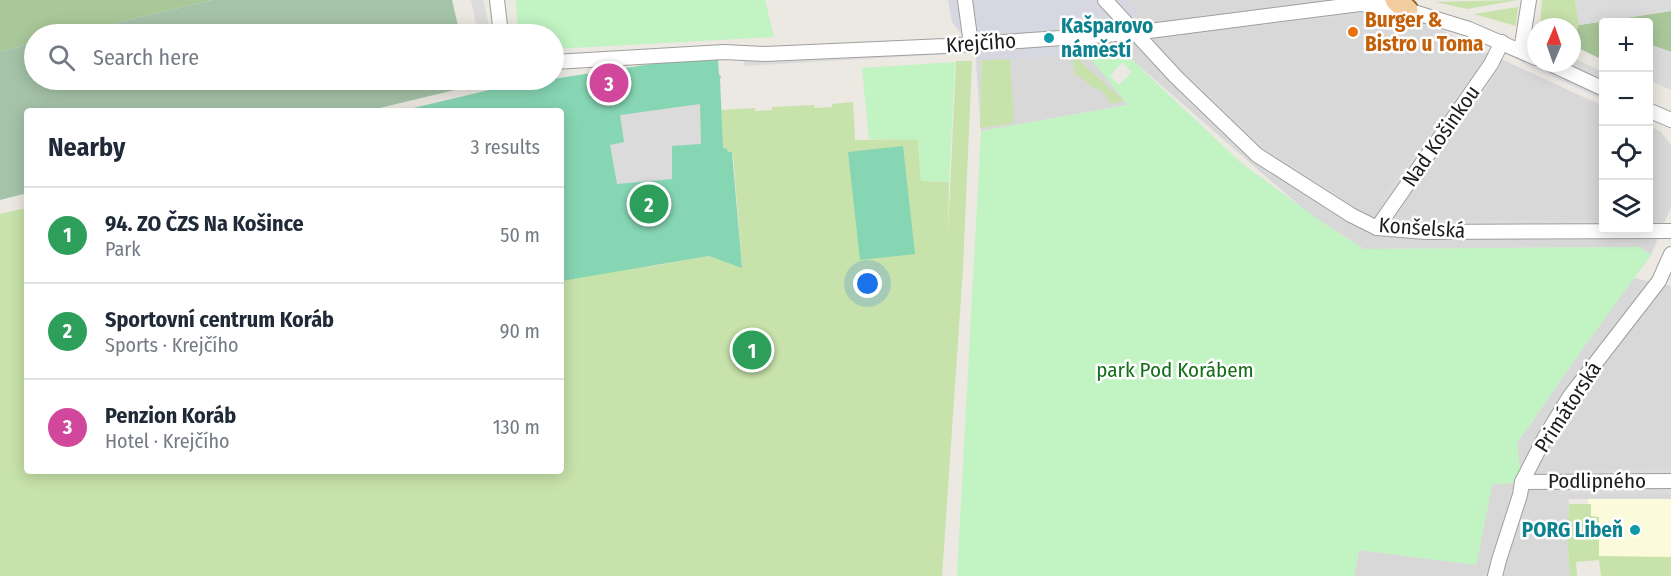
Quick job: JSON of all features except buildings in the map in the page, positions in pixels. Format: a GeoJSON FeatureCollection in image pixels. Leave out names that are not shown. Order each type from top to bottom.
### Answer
{"type":"FeatureCollection","features":[{"type":"Feature","properties":{"kind":"street"},"geometry":{"type":"LineString","coordinates":[[497,0],[500,24]]}},
{"type":"Feature","properties":{"kind":"street"},"geometry":{"type":"LineString","coordinates":[[965,0],[970,44]]}},
{"type":"Feature","properties":{"kind":"street"},"geometry":{"type":"LineString","coordinates":[[1105,0],[1134,33]]}},
{"type":"Feature","properties":{"kind":"street"},"geometry":{"type":"LineString","coordinates":[[1521,51],[1529,0]]}},
{"type":"Feature","properties":{"kind":"street"},"geometry":{"type":"LineString","coordinates":[[1401,5],[1502,42],[1527,54]]}},
{"type":"Feature","properties":{"kind":"street","name":"Krejčího"},"geometry":{"type":"LineString","coordinates":[[564,61],[724,52],[765,54],[970,44],[1134,33],[1306,6],[1401,5]]}},
{"type":"Feature","properties":{"kind":"street","name":"Konšelská"},"geometry":{"type":"LineString","coordinates":[[1134,33],[1257,155],[1351,215],[1377,228],[1426,232],[1671,231]]}},
{"type":"Feature","properties":{"kind":"street","name":"Nad Košinkou"},"geometry":{"type":"LineString","coordinates":[[1377,228],[1491,64],[1502,42]]}},
{"type":"Feature","properties":{"kind":"street"},"geometry":{"type":"LineString","coordinates":[[1567,72],[1599,87]]}},
{"type":"Feature","properties":{"kind":"street"},"geometry":{"type":"LineString","coordinates":[[1653,112],[1671,120]]}},
{"type":"Feature","properties":{"kind":"street","name":"Primátorská"},"geometry":{"type":"LineString","coordinates":[[1496,576],[1522,482],[1545,437],[1570,396],[1665,283],[1671,254]]}},
{"type":"Feature","properties":{"kind":"street","name":"Podlipného"},"geometry":{"type":"LineString","coordinates":[[1522,482],[1671,481]]}},
{"type":"Feature","properties":{"kind":"shaded area"},"geometry":{"type":"Polygon","coordinates":[[[212,0],[452,0],[458,24],[112,24],[212,0]]]}},
{"type":"Feature","properties":{"kind":"shaded area"},"geometry":{"type":"Polygon","coordinates":[[[471,0],[483,0],[489,24],[476,24],[471,0]]]}},
{"type":"Feature","properties":{"kind":"shaded area","name":"Kašparovo náměstí"},"geometry":{"type":"Polygon","coordinates":[[[948,0],[1128,0],[1137,9],[1130,58],[1090,58],[1073,55],[982,60],[952,22],[948,0]]]}},
{"type":"Feature","properties":{"kind":"shaded area"},"geometry":{"type":"Polygon","coordinates":[[[969,0],[1381,0],[1527,72],[1599,104],[1599,234],[1653,234],[1653,128],[1660,131],[1671,145],[1671,207],[1651,255],[1639,247],[1364,249],[1308,213],[1130,58],[1091,58],[1128,105],[981,131],[973,19],[969,0]]]}},
{"type":"Feature","properties":{"kind":"shaded area"},"geometry":{"type":"Polygon","coordinates":[[[1575,0],[1671,0],[1671,11],[1625,18],[1599,18],[1599,22],[1581,25],[1581,18],[1578,18],[1575,0]]]}},
{"type":"Feature","properties":{"kind":"shaded area"},"geometry":{"type":"Polygon","coordinates":[[[1373,7],[1416,20],[1415,25],[1373,13],[1190,33],[1190,28],[1373,7]]]}},
{"type":"Feature","properties":{"kind":"shaded area"},"geometry":{"type":"Polygon","coordinates":[[[24,46],[24,90],[455,90],[380,108],[24,108],[24,194],[0,200],[0,52],[24,46]]]}},
{"type":"Feature","properties":{"kind":"shaded area"},"geometry":{"type":"Polygon","coordinates":[[[1653,46],[1671,52],[1671,90],[1653,82],[1653,46]]]}},
{"type":"Feature","properties":{"kind":"shaded area"},"geometry":{"type":"Polygon","coordinates":[[[1065,47],[744,66],[744,58],[1065,47]]]}},
{"type":"Feature","properties":{"kind":"shaded area"},"geometry":{"type":"Polygon","coordinates":[[[1523,55],[1527,57],[1527,65],[1521,62],[1523,55]]]}},
{"type":"Feature","properties":{"kind":"shaded area"},"geometry":{"type":"Polygon","coordinates":[[[1581,61],[1599,70],[1599,78],[1581,70],[1581,61]]]}},
{"type":"Feature","properties":{"kind":"shaded area"},"geometry":{"type":"Polygon","coordinates":[[[1498,65],[1501,69],[1412,193],[1406,188],[1498,65]]]}},
{"type":"Feature","properties":{"kind":"shaded area"},"geometry":{"type":"Polygon","coordinates":[[[1479,67],[1483,71],[1386,202],[1382,198],[1479,67]]]}},
{"type":"Feature","properties":{"kind":"shaded area"},"geometry":{"type":"Polygon","coordinates":[[[1543,72],[1560,72],[1599,90],[1599,98],[1543,72]]]}},
{"type":"Feature","properties":{"kind":"shaded area"},"geometry":{"type":"Polygon","coordinates":[[[1191,78],[1264,147],[1340,196],[1337,200],[1262,152],[1186,83],[1191,78]]]}},
{"type":"Feature","properties":{"kind":"shaded area"},"geometry":{"type":"Polygon","coordinates":[[[1183,88],[1332,207],[1329,211],[1243,154],[1179,93],[1183,88]]]}},
{"type":"Feature","properties":{"kind":"shaded area"},"geometry":{"type":"Polygon","coordinates":[[[700,104],[701,144],[672,146],[672,179],[617,184],[610,145],[624,142],[620,115],[700,104]]]}},
{"type":"Feature","properties":{"kind":"shaded area"},"geometry":{"type":"Polygon","coordinates":[[[1419,220],[1599,220],[1599,226],[1418,226],[1419,220]]]}},
{"type":"Feature","properties":{"kind":"shaded area"},"geometry":{"type":"Polygon","coordinates":[[[1634,278],[1671,286],[1671,499],[1569,499],[1567,538],[1570,576],[1354,576],[1359,550],[1476,565],[1492,485],[1517,443],[1634,278]]]}},
{"type":"Feature","properties":{"kind":"shaded area"},"geometry":{"type":"Polygon","coordinates":[[[1649,305],[1564,421],[1559,419],[1649,305]]]}},
{"type":"Feature","properties":{"kind":"shaded area"},"geometry":{"type":"Polygon","coordinates":[[[1671,468],[1671,473],[1567,474],[1569,470],[1671,468]]]}},
{"type":"Feature","properties":{"kind":"shaded area"},"geometry":{"type":"Polygon","coordinates":[[[1562,484],[1671,486],[1671,494],[1557,494],[1562,484]]]}},
{"type":"Feature","properties":{"kind":"shaded area","name":"PORG Libeň"},"geometry":{"type":"Polygon","coordinates":[[[1588,499],[1671,499],[1671,559],[1590,558],[1588,499]]]}},
{"type":"Feature","properties":{"kind":"green space"},"geometry":{"type":"Polygon","coordinates":[[[0,0],[212,0],[112,24],[24,24],[24,46],[0,52],[0,0]]]}},
{"type":"Feature","properties":{"kind":"green space"},"geometry":{"type":"Polygon","coordinates":[[[516,0],[765,0],[774,37],[564,48],[564,24],[517,24],[516,0]]]}},
{"type":"Feature","properties":{"kind":"green space"},"geometry":{"type":"Polygon","coordinates":[[[1518,0],[1467,9],[1436,2],[1518,0]]]}},
{"type":"Feature","properties":{"kind":"green space"},"geometry":{"type":"Polygon","coordinates":[[[1542,0],[1575,0],[1578,18],[1541,18],[1542,0]]]}},
{"type":"Feature","properties":{"kind":"green space"},"geometry":{"type":"Polygon","coordinates":[[[1518,7],[1516,26],[1474,14],[1518,7]]]}},
{"type":"Feature","properties":{"kind":"green space"},"geometry":{"type":"Polygon","coordinates":[[[1671,11],[1671,52],[1653,45],[1653,18],[1625,18],[1671,11]]]}},
{"type":"Feature","properties":{"kind":"green space"},"geometry":{"type":"Polygon","coordinates":[[[1599,22],[1599,58],[1581,49],[1581,25],[1599,22]]]}},
{"type":"Feature","properties":{"kind":"green space"},"geometry":{"type":"Polygon","coordinates":[[[1073,55],[1124,101],[1112,104],[1098,88],[1096,90],[1079,76],[1075,76],[1073,55]]]}},
{"type":"Feature","properties":{"kind":"green space"},"geometry":{"type":"Polygon","coordinates":[[[718,58],[719,75],[721,76],[723,148],[732,152],[742,268],[709,256],[564,280],[564,108],[414,108],[489,90],[564,90],[564,77],[665,62],[718,58]]]}},
{"type":"Feature","properties":{"kind":"green space","name":"park Pod Korábem"},"geometry":{"type":"Polygon","coordinates":[[[1090,58],[1130,58],[1241,163],[1326,225],[1364,249],[1639,247],[1651,255],[1517,443],[1522,482],[1492,485],[1476,565],[1359,550],[1354,576],[957,576],[981,131],[1128,105],[1090,58]],[[1122,62],[1110,76],[1119,85],[1132,72],[1122,62]]]}},
{"type":"Feature","properties":{"kind":"green space"},"geometry":{"type":"Polygon","coordinates":[[[1010,59],[1014,123],[980,128],[982,60],[1010,59]]]}},
{"type":"Feature","properties":{"kind":"green space"},"geometry":{"type":"Polygon","coordinates":[[[956,61],[972,61],[963,268],[942,576],[0,576],[0,214],[24,209],[24,474],[564,474],[564,274],[652,266],[709,256],[742,267],[733,154],[723,149],[721,110],[755,108],[755,111],[772,110],[772,107],[814,105],[815,108],[832,107],[832,104],[853,102],[855,140],[918,139],[921,181],[949,182],[948,234],[956,61]]]}},
{"type":"Feature","properties":{"kind":"green space"},"geometry":{"type":"Polygon","coordinates":[[[955,62],[949,182],[921,181],[918,140],[869,139],[862,68],[955,62]]]}},
{"type":"Feature","properties":{"kind":"green space"},"geometry":{"type":"Polygon","coordinates":[[[903,146],[915,254],[860,260],[848,152],[903,146]]]}},
{"type":"Feature","properties":{"kind":"green space"},"geometry":{"type":"Polygon","coordinates":[[[1569,504],[1591,504],[1591,516],[1599,517],[1599,556],[1671,557],[1671,576],[1601,576],[1599,560],[1576,562],[1577,576],[1570,576],[1567,538],[1569,504]]]}},
{"type":"Feature","properties":{"kind":"place","name":"Burger & Bistro u Toma"},"geometry":{"type":"Point","coordinates":[1353,32]}},
{"type":"Feature","properties":{"kind":"place","name":"Kašparovo náměstí"},"geometry":{"type":"Point","coordinates":[1049,38]}},
{"type":"Feature","properties":{"kind":"place","name":"Penzion Koráb"},"geometry":{"type":"Point","coordinates":[609,83]}},
{"type":"Feature","properties":{"kind":"place","name":"Sportovní centrum Koráb"},"geometry":{"type":"Point","coordinates":[649,204]}},
{"type":"Feature","properties":{"kind":"place","name":"94. ZO ČZS Na Košince"},"geometry":{"type":"Point","coordinates":[752,350]}},
{"type":"Feature","properties":{"kind":"place","name":"PORG Libeň"},"geometry":{"type":"Point","coordinates":[1635,530]}}]}
